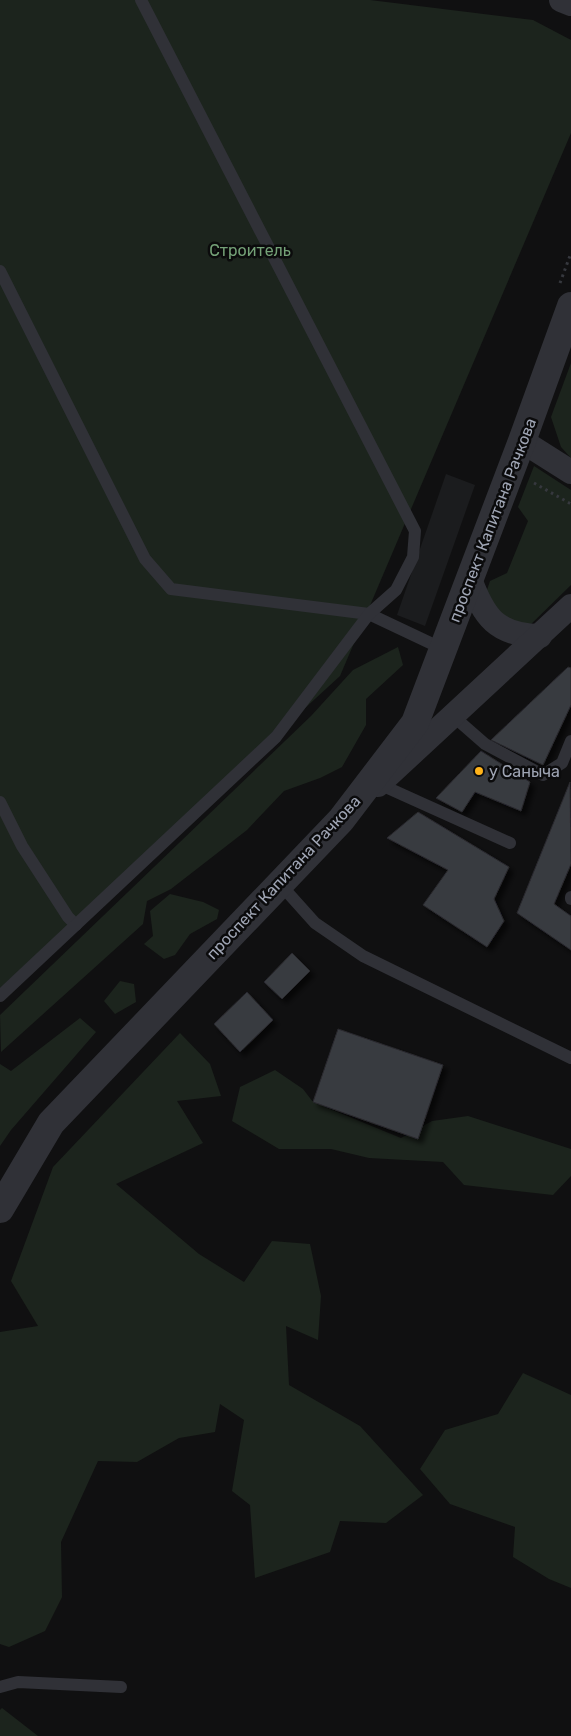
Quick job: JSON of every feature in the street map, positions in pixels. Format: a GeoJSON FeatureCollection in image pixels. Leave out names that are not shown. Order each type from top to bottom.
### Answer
{"type":"FeatureCollection","features":[{"type":"Feature","properties":{"kind":"street"},"geometry":{"type":"LineString","coordinates":[[561,0],[571,4]]}},
{"type":"Feature","properties":{"kind":"street","name":"проспект Капитана Рачкова"},"geometry":{"type":"LineString","coordinates":[[0,1210],[51,1123],[341,820],[415,724],[522,441],[564,298]]}},
{"type":"Feature","properties":{"kind":"street"},"geometry":{"type":"LineString","coordinates":[[522,441],[571,472]]}},
{"type":"Feature","properties":{"kind":"street"},"geometry":{"type":"LineString","coordinates":[[470,579],[482,608],[491,620],[508,630],[524,635],[540,636]]}},
{"type":"Feature","properties":{"kind":"street"},"geometry":{"type":"LineString","coordinates":[[351,807],[380,784],[571,606]]}},
{"type":"Feature","properties":{"kind":"lane"},"geometry":{"type":"LineString","coordinates":[[0,996],[276,737],[369,614],[396,590],[413,557],[415,531],[141,0]]}},
{"type":"Feature","properties":{"kind":"lane"},"geometry":{"type":"LineString","coordinates":[[0,271],[145,559],[171,589],[369,614],[443,649]]}},
{"type":"Feature","properties":{"kind":"lane"},"geometry":{"type":"LineString","coordinates":[[453,716],[485,744],[543,775],[566,766],[571,741]]}},
{"type":"Feature","properties":{"kind":"lane"},"geometry":{"type":"LineString","coordinates":[[380,784],[510,843]]}},
{"type":"Feature","properties":{"kind":"lane"},"geometry":{"type":"LineString","coordinates":[[0,802],[22,846],[68,917],[76,925]]}},
{"type":"Feature","properties":{"kind":"lane"},"geometry":{"type":"LineString","coordinates":[[280,884],[315,923],[363,956],[571,1058]]}},
{"type":"Feature","properties":{"kind":"lane"},"geometry":{"type":"LineString","coordinates":[[0,1687],[18,1682],[121,1687]]}},
{"type":"Feature","properties":{"kind":"path"},"geometry":{"type":"LineString","coordinates":[[564,298],[571,253]]}},
{"type":"Feature","properties":{"kind":"path"},"geometry":{"type":"LineString","coordinates":[[500,501],[533,482],[571,504]]}},
{"type":"Feature","properties":{"kind":"shaded area"},"geometry":{"type":"Polygon","coordinates":[[[446,474],[475,485],[425,626],[397,615],[446,474]]]}},
{"type":"Feature","properties":{"kind":"green space","name":"Строитель"},"geometry":{"type":"Polygon","coordinates":[[[0,0],[370,0],[533,20],[571,40],[571,133],[340,676],[0,988],[0,0]]]}},
{"type":"Feature","properties":{"kind":"green space"},"geometry":{"type":"Polygon","coordinates":[[[571,363],[571,458],[561,447],[551,417],[571,363]]]}},
{"type":"Feature","properties":{"kind":"green space"},"geometry":{"type":"Polygon","coordinates":[[[534,466],[571,490],[571,585],[523,632],[484,599],[490,581],[507,573],[528,521],[518,507],[534,466]]]}},
{"type":"Feature","properties":{"kind":"green space"},"geometry":{"type":"Polygon","coordinates":[[[398,647],[403,665],[366,699],[366,725],[342,767],[320,778],[284,791],[247,830],[171,889],[147,901],[143,924],[1,1052],[0,1015],[311,716],[353,670],[398,647]]]}},
{"type":"Feature","properties":{"kind":"green space"},"geometry":{"type":"Polygon","coordinates":[[[170,894],[203,902],[219,910],[217,919],[190,934],[175,955],[164,959],[144,944],[153,936],[150,911],[170,894]]]}},
{"type":"Feature","properties":{"kind":"green space"},"geometry":{"type":"Polygon","coordinates":[[[120,981],[134,984],[136,1002],[115,1014],[104,1001],[120,981]]]}},
{"type":"Feature","properties":{"kind":"green space"},"geometry":{"type":"Polygon","coordinates":[[[80,1018],[96,1032],[11,1130],[0,1146],[0,1064],[11,1071],[80,1018]]]}},
{"type":"Feature","properties":{"kind":"green space"},"geometry":{"type":"Polygon","coordinates":[[[180,1033],[210,1064],[221,1096],[177,1101],[203,1143],[116,1184],[199,1254],[244,1282],[272,1241],[310,1244],[321,1296],[318,1340],[286,1326],[289,1385],[360,1426],[423,1495],[386,1523],[340,1521],[330,1552],[255,1578],[250,1505],[232,1491],[244,1420],[220,1404],[215,1432],[179,1438],[137,1462],[98,1461],[61,1542],[62,1597],[45,1631],[9,1647],[0,1644],[0,1332],[38,1326],[11,1281],[53,1167],[180,1033]]]}},
{"type":"Feature","properties":{"kind":"green space"},"geometry":{"type":"Polygon","coordinates":[[[275,1070],[303,1089],[313,1102],[401,1138],[432,1121],[468,1116],[571,1149],[571,1176],[553,1195],[464,1185],[443,1162],[369,1158],[331,1149],[279,1149],[232,1121],[240,1087],[275,1070]]]}},
{"type":"Feature","properties":{"kind":"green space"},"geometry":{"type":"Polygon","coordinates":[[[523,1373],[571,1395],[571,1588],[549,1579],[513,1557],[515,1527],[450,1504],[420,1469],[445,1430],[498,1414],[523,1373]]]}},
{"type":"Feature","properties":{"kind":"green space"},"geometry":{"type":"Polygon","coordinates":[[[2,1708],[38,1736],[0,1736],[0,1710],[2,1708]]]}},
{"type":"Feature","properties":{"kind":"building"},"geometry":{"type":"Polygon","coordinates":[[[568,667],[571,668],[571,705],[543,765],[491,740],[568,667]]]}},
{"type":"Feature","properties":{"kind":"building"},"geometry":{"type":"Polygon","coordinates":[[[481,751],[530,782],[521,811],[475,792],[462,812],[436,798],[481,751]]]}},
{"type":"Feature","properties":{"kind":"building"},"geometry":{"type":"Polygon","coordinates":[[[570,782],[571,864],[554,904],[571,916],[571,950],[517,913],[570,782]]]}},
{"type":"Feature","properties":{"kind":"building"},"geometry":{"type":"Polygon","coordinates":[[[418,812],[509,867],[494,899],[504,921],[487,947],[423,905],[448,870],[387,838],[418,812]]]}},
{"type":"Feature","properties":{"kind":"building"},"geometry":{"type":"Polygon","coordinates":[[[292,953],[310,971],[282,999],[264,982],[292,953]]]}},
{"type":"Feature","properties":{"kind":"building"},"geometry":{"type":"Polygon","coordinates":[[[247,992],[273,1020],[240,1052],[214,1024],[247,992]]]}},
{"type":"Feature","properties":{"kind":"building"},"geometry":{"type":"Polygon","coordinates":[[[338,1029],[443,1065],[418,1139],[313,1102],[338,1029]]]}},
{"type":"Feature","properties":{"kind":"place","name":"у Саныча"},"geometry":{"type":"Point","coordinates":[479,771]}}]}
